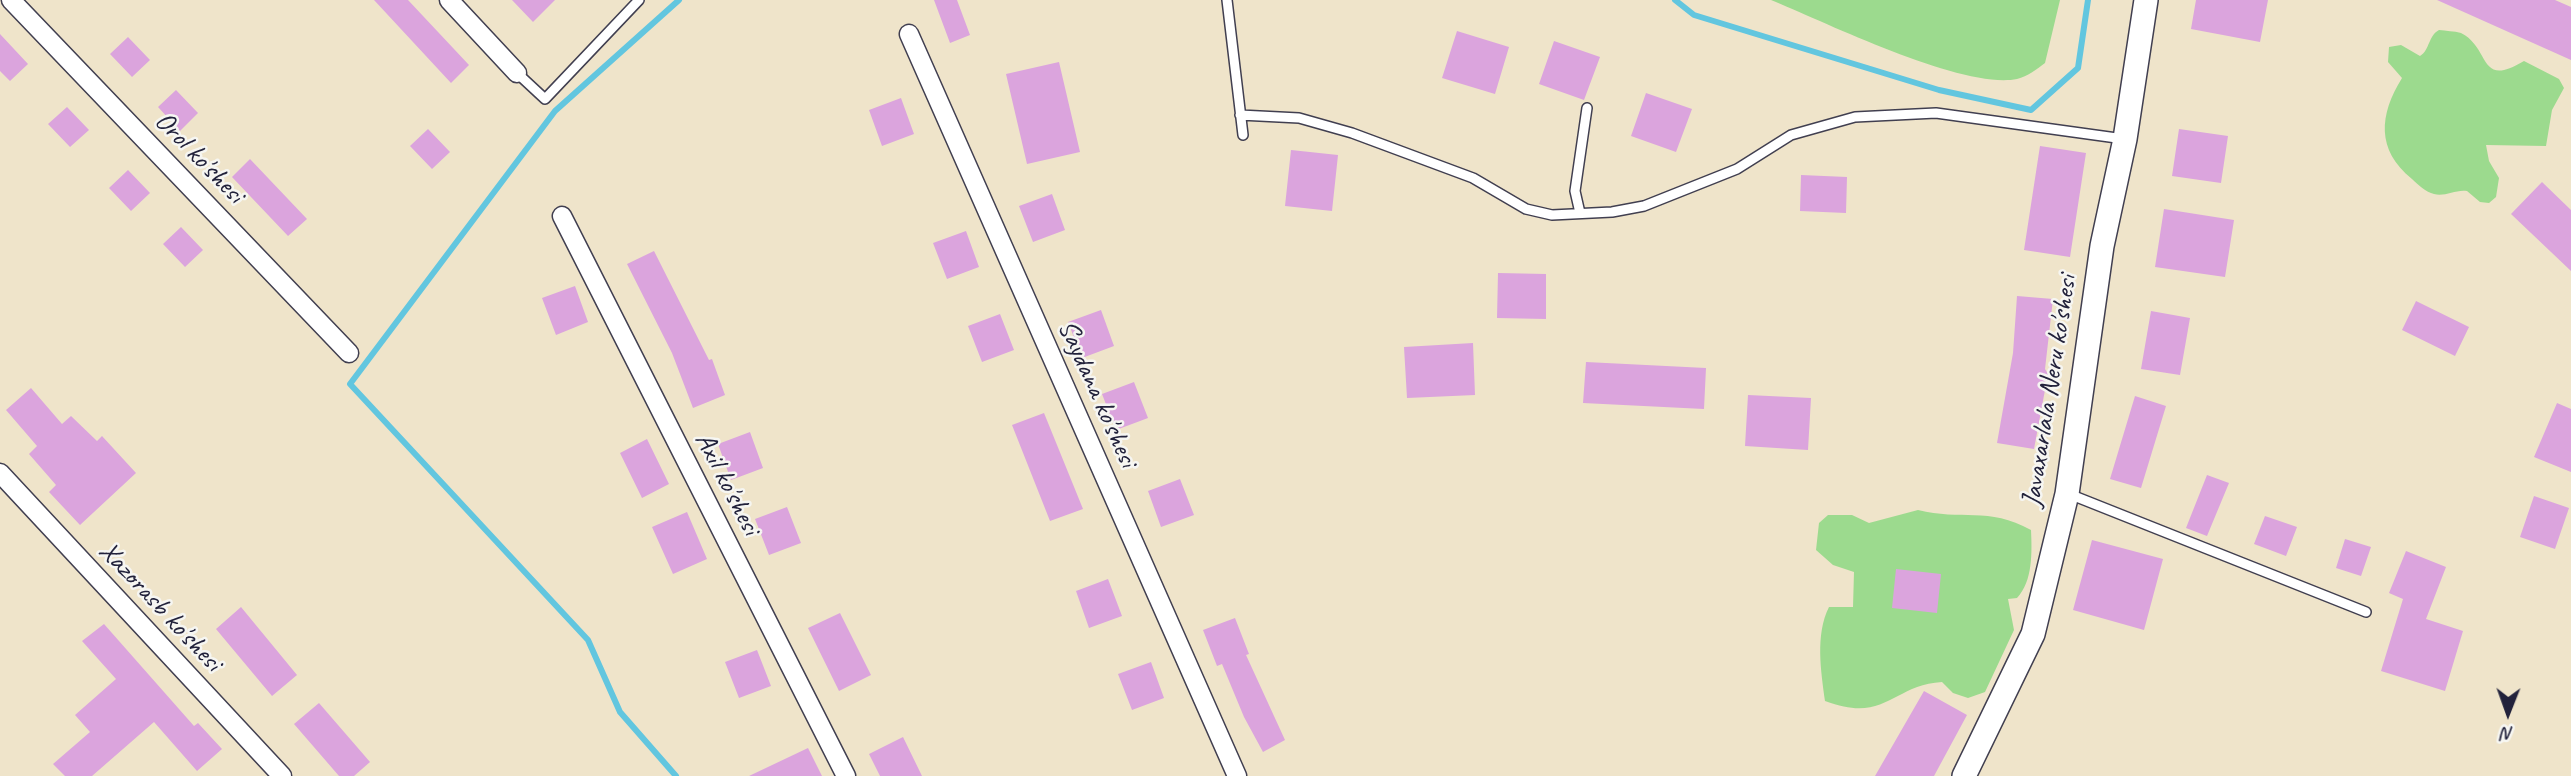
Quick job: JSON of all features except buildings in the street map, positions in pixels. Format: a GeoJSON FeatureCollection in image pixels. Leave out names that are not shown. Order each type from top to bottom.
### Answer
{"type":"FeatureCollection","features":[{"type":"Feature","properties":{"kind":"street","name":"Orol ko'shesi"},"geometry":{"type":"LineString","coordinates":[[11,0],[349,353]]}},
{"type":"Feature","properties":{"kind":"street"},"geometry":{"type":"LineString","coordinates":[[449,0],[517,73]]}},
{"type":"Feature","properties":{"kind":"street","name":"Javaxarlala Neru ko'shesi"},"geometry":{"type":"LineString","coordinates":[[1964,776],[2033,634],[2067,494],[2102,246],[2126,139],[2146,0]]}},
{"type":"Feature","properties":{"kind":"street","name":"Saydana ko'shesi"},"geometry":{"type":"LineString","coordinates":[[909,34],[1237,776]]}},
{"type":"Feature","properties":{"kind":"street","name":"Axil ko'shesi"},"geometry":{"type":"LineString","coordinates":[[562,216],[846,776]]}},
{"type":"Feature","properties":{"kind":"street","name":"Xazorasb ko'shesi"},"geometry":{"type":"LineString","coordinates":[[0,473],[282,776]]}},
{"type":"Feature","properties":{"kind":"lane"},"geometry":{"type":"LineString","coordinates":[[517,73],[545,99],[639,0]]}},
{"type":"Feature","properties":{"kind":"lane"},"geometry":{"type":"LineString","coordinates":[[1227,0],[1243,135]]}},
{"type":"Feature","properties":{"kind":"lane"},"geometry":{"type":"LineString","coordinates":[[1580,213],[1575,191],[1587,108]]}},
{"type":"Feature","properties":{"kind":"lane"},"geometry":{"type":"LineString","coordinates":[[1240,115],[1298,118],[1352,133],[1473,178],[1526,209],[1552,215],[1612,212],[1644,206],[1737,169],[1791,135],[1855,117],[1936,113],[2126,139]]}},
{"type":"Feature","properties":{"kind":"lane"},"geometry":{"type":"LineString","coordinates":[[2067,494],[2366,612]]}},
{"type":"Feature","properties":{"kind":"green space"},"geometry":{"type":"Polygon","coordinates":[[[1771,0],[2060,0],[2045,63],[2021,78],[1993,80],[1930,65],[1858,38],[1771,0]]]}},
{"type":"Feature","properties":{"kind":"green space"},"geometry":{"type":"Polygon","coordinates":[[[2439,30],[2461,33],[2492,68],[2499,71],[2524,61],[2559,79],[2564,88],[2552,110],[2546,146],[2486,145],[2489,161],[2499,178],[2496,197],[2489,203],[2480,202],[2467,191],[2438,195],[2428,192],[2400,168],[2387,144],[2385,131],[2389,105],[2402,78],[2388,62],[2389,47],[2401,45],[2420,56],[2439,30]]]}},
{"type":"Feature","properties":{"kind":"green space"},"geometry":{"type":"Polygon","coordinates":[[[1918,510],[2001,518],[2031,530],[2029,575],[2017,598],[2008,599],[2014,630],[1985,692],[1968,698],[1953,693],[1942,682],[1911,689],[1876,706],[1845,707],[1825,701],[1820,653],[1822,629],[1829,607],[1853,607],[1854,572],[1833,565],[1816,550],[1819,523],[1828,515],[1852,515],[1869,523],[1918,510]]]}},
{"type":"Feature","properties":{"kind":"waterway"},"geometry":{"type":"LineString","coordinates":[[676,776],[620,712],[588,640],[350,384],[555,111],[679,0]]}},
{"type":"Feature","properties":{"kind":"waterway"},"geometry":{"type":"LineString","coordinates":[[1675,0],[1694,15],[1939,90],[2031,110],[2078,68],[2088,0]]}}]}
